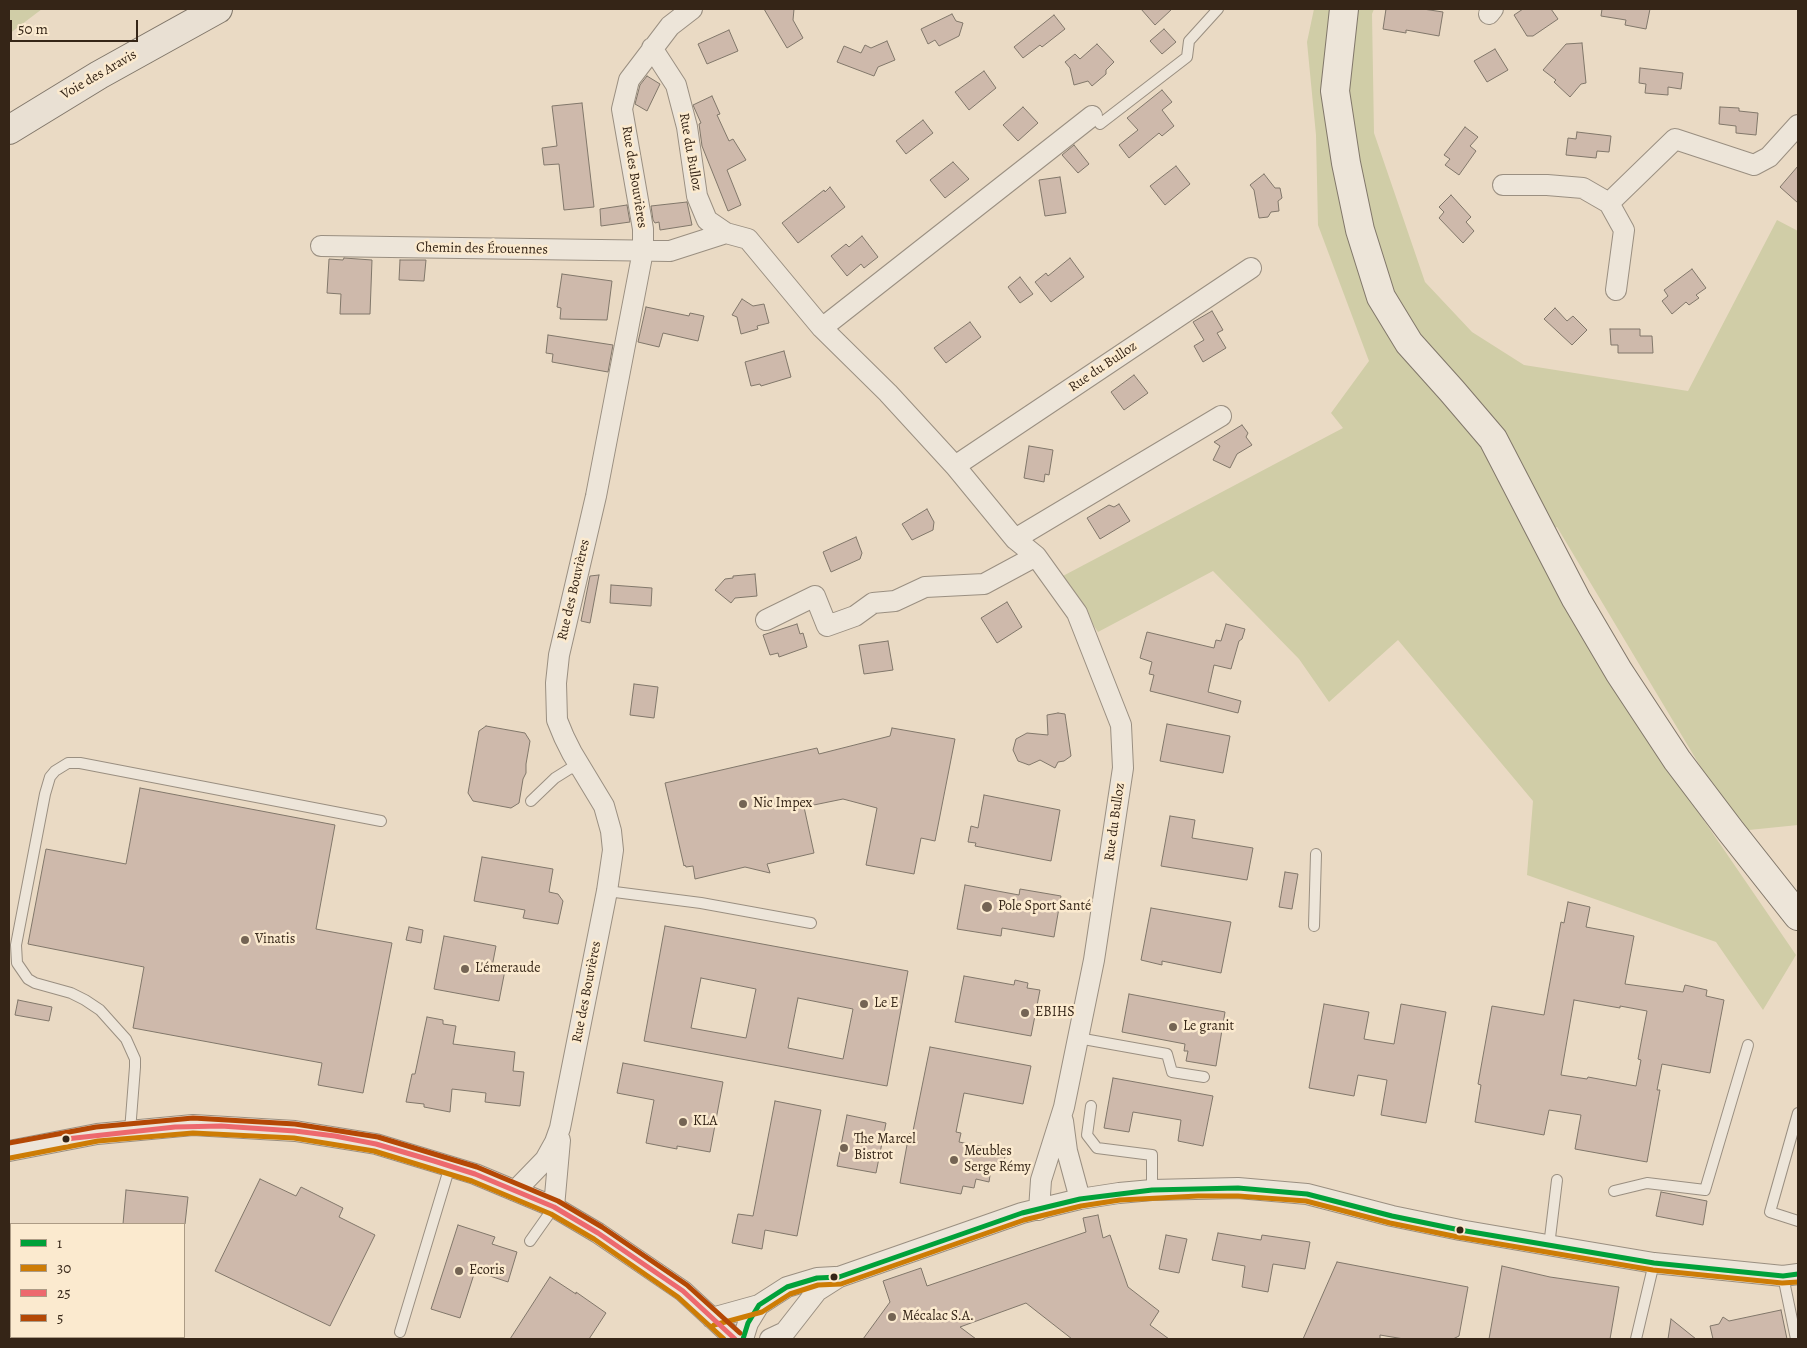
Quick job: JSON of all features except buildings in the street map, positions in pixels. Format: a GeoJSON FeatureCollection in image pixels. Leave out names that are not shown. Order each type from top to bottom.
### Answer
{"type":"FeatureCollection","features":[{"type":"Feature","properties":{"kind":"highway","name":"Voie des Aravis"},"geometry":{"type":"LineString","coordinates":[[9,130],[99,75],[218,9]]}},
{"type":"Feature","properties":{"kind":"main road"},"geometry":{"type":"LineString","coordinates":[[1344,9],[1335,91],[1346,163],[1360,230],[1381,296],[1409,343],[1452,390],[1492,440],[1576,600],[1619,672],[1677,760],[1798,916]]}},
{"type":"Feature","properties":{"kind":"street","name":"Rue des Bouvières"},"geometry":{"type":"LineString","coordinates":[[515,1191],[545,1160],[560,1128],[607,891],[613,850],[609,819],[598,794],[564,737],[557,720],[556,668],[596,496],[643,251],[643,228],[622,109],[629,80],[670,26],[692,9]]}},
{"type":"Feature","properties":{"kind":"street","name":"Rue du Bulloz"},"geometry":{"type":"LineString","coordinates":[[652,48],[676,86],[687,128],[697,196],[707,220],[726,233],[748,239],[822,328],[888,393],[955,466],[1015,539],[1036,556],[1077,613],[1121,724],[1123,768],[1094,960],[1064,1107],[1041,1180],[1039,1210]]}},
{"type":"Feature","properties":{"kind":"street"},"geometry":{"type":"LineString","coordinates":[[822,328],[1096,120]]}},
{"type":"Feature","properties":{"kind":"street"},"geometry":{"type":"LineString","coordinates":[[1609,203],[1675,139],[1754,165],[1769,156],[1798,125]]}},
{"type":"Feature","properties":{"kind":"street"},"geometry":{"type":"LineString","coordinates":[[1503,185],[1547,185],[1583,188],[1609,203],[1624,230],[1616,290]]}},
{"type":"Feature","properties":{"kind":"street","name":"Chemin des Érouennes"},"geometry":{"type":"LineString","coordinates":[[321,246],[670,252],[726,233]]}},
{"type":"Feature","properties":{"kind":"street","name":"Rue du Bulloz"},"geometry":{"type":"LineString","coordinates":[[955,466],[1251,268]]}},
{"type":"Feature","properties":{"kind":"street"},"geometry":{"type":"LineString","coordinates":[[1015,539],[1221,416]]}},
{"type":"Feature","properties":{"kind":"street"},"geometry":{"type":"LineString","coordinates":[[766,620],[815,596],[827,626],[855,616],[874,603],[895,601],[925,587],[984,584],[1036,556]]}},
{"type":"Feature","properties":{"kind":"street","name":"Rue du Bulloz"},"geometry":{"type":"LineString","coordinates":[[1064,1107],[1064,1138],[1080,1199]]}},
{"type":"Feature","properties":{"kind":"street"},"geometry":{"type":"LineString","coordinates":[[9,1150],[66,1139],[193,1125],[295,1131],[376,1144],[475,1174],[554,1207],[598,1233],[683,1291],[735,1339]]}},
{"type":"Feature","properties":{"kind":"street","name":"Rue des Bouvières"},"geometry":{"type":"LineString","coordinates":[[554,1207],[560,1152],[560,1128]]}},
{"type":"Feature","properties":{"kind":"street"},"geometry":{"type":"LineString","coordinates":[[781,1337],[818,1291],[839,1277],[1022,1213],[1080,1199],[1152,1190],[1238,1188],[1307,1194],[1392,1216],[1549,1246],[1654,1263],[1791,1275]]}},
{"type":"Feature","properties":{"kind":"street"},"geometry":{"type":"LineString","coordinates":[[712,1318],[759,1304],[787,1287],[817,1278],[839,1277]]}},
{"type":"Feature","properties":{"kind":"street"},"geometry":{"type":"LineString","coordinates":[[743,1339],[748,1323],[759,1304]]}},
{"type":"Feature","properties":{"kind":"lane"},"geometry":{"type":"LineString","coordinates":[[1096,120],[1187,57],[1189,41],[1218,9]]}},
{"type":"Feature","properties":{"kind":"lane"},"geometry":{"type":"LineString","coordinates":[[130,1131],[135,1067],[126,1039],[100,1010],[85,1000],[71,994],[35,983],[28,979],[17,963],[16,945],[19,925],[46,788],[50,777],[63,765],[72,762],[381,821]]}},
{"type":"Feature","properties":{"kind":"lane"},"geometry":{"type":"LineString","coordinates":[[531,801],[555,778],[570,768],[583,770]]}},
{"type":"Feature","properties":{"kind":"lane"},"geometry":{"type":"LineString","coordinates":[[1314,926],[1316,854]]}},
{"type":"Feature","properties":{"kind":"lane"},"geometry":{"type":"LineString","coordinates":[[607,891],[701,903],[812,923]]}},
{"type":"Feature","properties":{"kind":"lane"},"geometry":{"type":"LineString","coordinates":[[1078,1038],[1167,1054],[1172,1072],[1204,1077]]}},
{"type":"Feature","properties":{"kind":"lane"},"geometry":{"type":"LineString","coordinates":[[1614,1191],[1647,1182],[1705,1190],[1748,1045]]}},
{"type":"Feature","properties":{"kind":"lane"},"geometry":{"type":"LineString","coordinates":[[1091,1106],[1087,1135],[1097,1148],[1152,1155],[1152,1190]]}},
{"type":"Feature","properties":{"kind":"lane"},"geometry":{"type":"LineString","coordinates":[[1798,1113],[1770,1212],[1798,1221]]}},
{"type":"Feature","properties":{"kind":"lane"},"geometry":{"type":"LineString","coordinates":[[400,1332],[450,1166]]}},
{"type":"Feature","properties":{"kind":"lane"},"geometry":{"type":"LineString","coordinates":[[1549,1246],[1557,1180]]}},
{"type":"Feature","properties":{"kind":"lane"},"geometry":{"type":"LineString","coordinates":[[530,1241],[554,1207]]}},
{"type":"Feature","properties":{"kind":"lane"},"geometry":{"type":"LineString","coordinates":[[1636,1339],[1654,1263]]}},
{"type":"Feature","properties":{"kind":"lane"},"geometry":{"type":"LineString","coordinates":[[1791,1275],[1796,1339]]}},
{"type":"Feature","properties":{"kind":"shaded area"},"geometry":{"type":"Polygon","coordinates":[[[9,9],[42,9],[9,34],[9,9]]]}},
{"type":"Feature","properties":{"kind":"shaded area"},"geometry":{"type":"Polygon","coordinates":[[[1314,9],[1374,9],[1372,14],[1374,133],[1425,282],[1472,332],[1524,365],[1688,391],[1777,220],[1798,231],[1798,825],[1739,831],[1557,527],[1530,537],[1601,670],[1796,955],[1763,1010],[1716,942],[1527,875],[1533,801],[1398,640],[1329,702],[1299,659],[1213,571],[1098,632],[1061,577],[1343,428],[1331,413],[1369,361],[1318,225],[1316,135],[1307,42],[1314,9]]]}},
{"type":"Feature","properties":{"kind":"transit line","name":"5"},"geometry":{"type":"LineString","coordinates":[[9,1143],[96,1127],[193,1118],[295,1124],[378,1137],[477,1167],[558,1201],[602,1227],[687,1285],[740,1333]]}},
{"type":"Feature","properties":{"kind":"transit line","name":"25"},"geometry":{"type":"LineString","coordinates":[[66,1139],[175,1127],[221,1126],[335,1136],[376,1144],[434,1161],[475,1174],[554,1207],[598,1233],[683,1291],[735,1339]]}},
{"type":"Feature","properties":{"kind":"transit line","name":"30"},"geometry":{"type":"LineString","coordinates":[[10,1158],[98,1141],[193,1133],[294,1138],[374,1151],[472,1181],[551,1214],[594,1239],[678,1297],[724,1339]]}},
{"type":"Feature","properties":{"kind":"transit line","name":"1"},"geometry":{"type":"LineString","coordinates":[[743,1339],[748,1323],[759,1305],[787,1287],[817,1278],[839,1277],[1022,1213],[1080,1199],[1152,1190],[1238,1188],[1307,1194],[1392,1216],[1460,1230],[1654,1263],[1783,1276],[1798,1274]]}},
{"type":"Feature","properties":{"kind":"transit line","name":"30"},"geometry":{"type":"LineString","coordinates":[[714,1325],[762,1312],[790,1294],[818,1285],[841,1284],[1024,1220],[1081,1206],[1120,1200],[1198,1196],[1238,1196],[1306,1201],[1390,1223],[1458,1237],[1653,1270],[1782,1283],[1798,1282]]}},
{"type":"Feature","properties":{"kind":"place","name":"Nic Impex"},"geometry":{"type":"Point","coordinates":[743,804]}},
{"type":"Feature","properties":{"kind":"place","name":"Pole Sport Santé"},"geometry":{"type":"Point","coordinates":[987,907]}},
{"type":"Feature","properties":{"kind":"place","name":"Vinatis"},"geometry":{"type":"Point","coordinates":[245,940]}},
{"type":"Feature","properties":{"kind":"place","name":"L'émeraude"},"geometry":{"type":"Point","coordinates":[465,969]}},
{"type":"Feature","properties":{"kind":"place","name":"Le E"},"geometry":{"type":"Point","coordinates":[864,1004]}},
{"type":"Feature","properties":{"kind":"place","name":"EBIHS"},"geometry":{"type":"Point","coordinates":[1025,1013]}},
{"type":"Feature","properties":{"kind":"place","name":"Le granit"},"geometry":{"type":"Point","coordinates":[1173,1027]}},
{"type":"Feature","properties":{"kind":"place","name":"KLA"},"geometry":{"type":"Point","coordinates":[683,1122]}},
{"type":"Feature","properties":{"kind":"place","name":"The Marcel Bistrot"},"geometry":{"type":"Point","coordinates":[844,1148]}},
{"type":"Feature","properties":{"kind":"place","name":"Meubles Serge Rémy"},"geometry":{"type":"Point","coordinates":[954,1160]}},
{"type":"Feature","properties":{"kind":"place","name":"Ecoris"},"geometry":{"type":"Point","coordinates":[459,1271]}},
{"type":"Feature","properties":{"kind":"place","name":"Mécalac S.A."},"geometry":{"type":"Point","coordinates":[892,1317]}}]}
